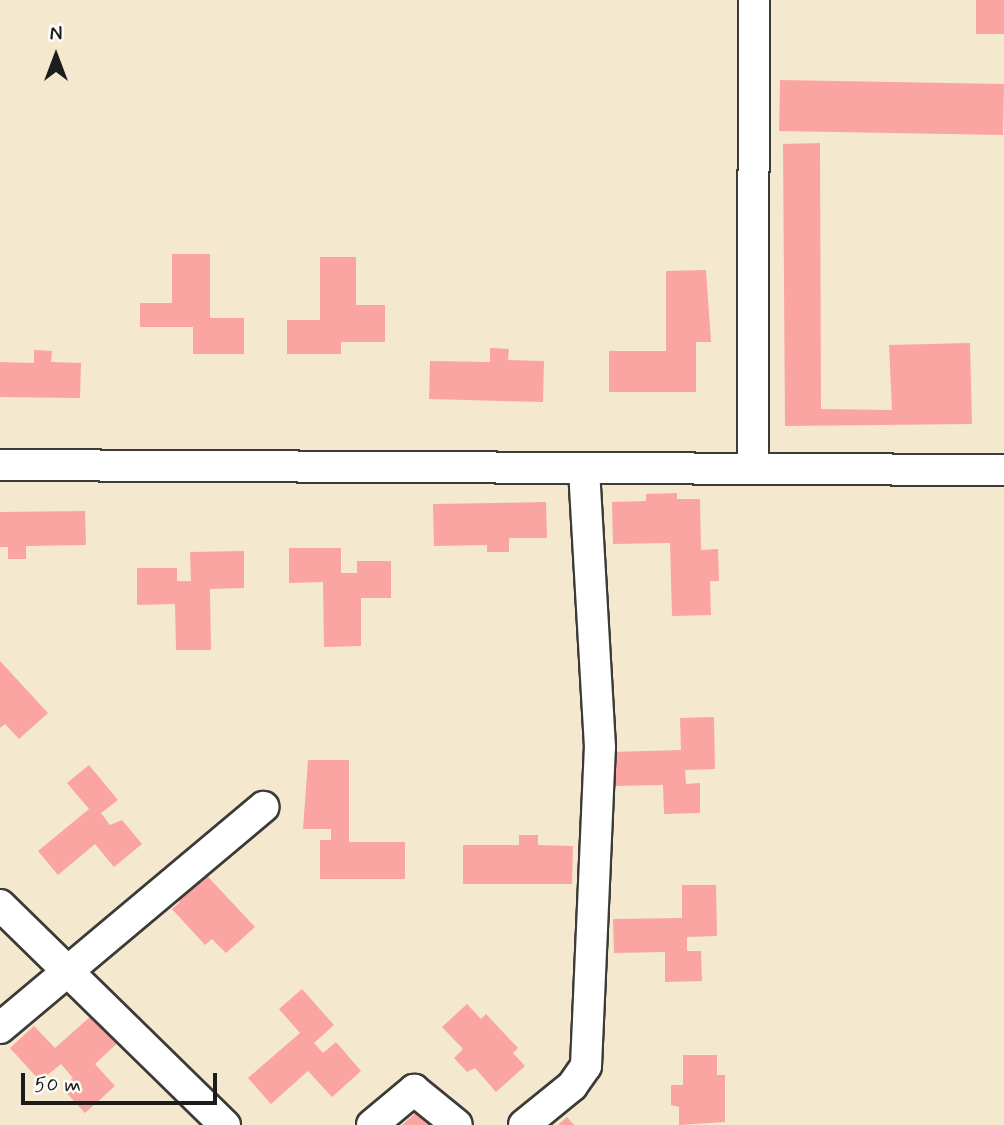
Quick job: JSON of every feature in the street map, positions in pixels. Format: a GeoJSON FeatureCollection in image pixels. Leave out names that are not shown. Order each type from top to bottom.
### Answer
{"type":"FeatureCollection","features":[{"type":"Feature","properties":{"kind":"street"},"geometry":{"type":"LineString","coordinates":[[753,469],[754,0]]}},
{"type":"Feature","properties":{"kind":"street"},"geometry":{"type":"LineString","coordinates":[[0,465],[1004,470]]}},
{"type":"Feature","properties":{"kind":"street"},"geometry":{"type":"LineString","coordinates":[[524,1125],[572,1086],[586,1066],[600,747],[584,468]]}},
{"type":"Feature","properties":{"kind":"street"},"geometry":{"type":"LineString","coordinates":[[0,1027],[64,970],[263,807]]}},
{"type":"Feature","properties":{"kind":"street"},"geometry":{"type":"LineString","coordinates":[[0,905],[225,1125]]}},
{"type":"Feature","properties":{"kind":"street"},"geometry":{"type":"LineString","coordinates":[[372,1125],[414,1090],[457,1125]]}},
{"type":"Feature","properties":{"kind":"building"},"geometry":{"type":"Polygon","coordinates":[[[976,0],[1004,0],[1004,34],[976,34],[976,0]]]}},
{"type":"Feature","properties":{"kind":"building"},"geometry":{"type":"Polygon","coordinates":[[[780,80],[1004,84],[1003,135],[779,131],[780,80]]]}},
{"type":"Feature","properties":{"kind":"building"},"geometry":{"type":"Polygon","coordinates":[[[820,143],[821,409],[892,410],[889,345],[970,343],[972,424],[785,426],[783,144],[820,143]]]}},
{"type":"Feature","properties":{"kind":"building"},"geometry":{"type":"Polygon","coordinates":[[[172,254],[210,254],[210,318],[244,318],[244,354],[193,354],[193,327],[140,327],[140,303],[172,303],[172,254]]]}},
{"type":"Feature","properties":{"kind":"building"},"geometry":{"type":"Polygon","coordinates":[[[320,257],[356,257],[356,305],[385,305],[385,342],[341,342],[341,354],[287,354],[287,320],[320,320],[320,257]]]}},
{"type":"Feature","properties":{"kind":"building"},"geometry":{"type":"Polygon","coordinates":[[[706,270],[711,342],[696,342],[696,392],[609,392],[609,351],[666,351],[666,271],[706,270]]]}},
{"type":"Feature","properties":{"kind":"building"},"geometry":{"type":"Polygon","coordinates":[[[490,348],[509,349],[508,360],[544,361],[543,402],[429,399],[430,361],[490,362],[490,348]]]}},
{"type":"Feature","properties":{"kind":"building"},"geometry":{"type":"Polygon","coordinates":[[[34,350],[52,351],[51,362],[81,363],[80,398],[0,397],[0,362],[34,363],[34,350]]]}},
{"type":"Feature","properties":{"kind":"building"},"geometry":{"type":"Polygon","coordinates":[[[677,493],[677,499],[700,499],[701,550],[718,549],[719,581],[710,581],[711,615],[672,616],[670,543],[613,544],[612,502],[646,501],[646,494],[677,493]]]}},
{"type":"Feature","properties":{"kind":"building"},"geometry":{"type":"Polygon","coordinates":[[[546,502],[547,538],[509,538],[509,552],[487,552],[487,545],[434,546],[433,504],[546,502]]]}},
{"type":"Feature","properties":{"kind":"building"},"geometry":{"type":"Polygon","coordinates":[[[85,511],[86,545],[26,546],[26,559],[8,559],[8,547],[0,547],[0,512],[85,511]]]}},
{"type":"Feature","properties":{"kind":"building"},"geometry":{"type":"Polygon","coordinates":[[[289,548],[341,548],[341,573],[357,573],[357,561],[391,561],[391,598],[361,598],[361,646],[324,647],[323,582],[289,583],[289,548]]]}},
{"type":"Feature","properties":{"kind":"building"},"geometry":{"type":"Polygon","coordinates":[[[244,551],[244,588],[210,589],[211,650],[176,650],[175,604],[137,605],[137,568],[177,568],[177,581],[191,581],[190,552],[244,551]]]}},
{"type":"Feature","properties":{"kind":"building"},"geometry":{"type":"Polygon","coordinates":[[[0,661],[48,713],[19,739],[5,724],[0,728],[0,661]]]}},
{"type":"Feature","properties":{"kind":"building"},"geometry":{"type":"Polygon","coordinates":[[[714,717],[715,769],[685,770],[686,784],[700,783],[700,813],[664,814],[663,785],[612,786],[612,752],[681,750],[680,718],[714,717]]]}},
{"type":"Feature","properties":{"kind":"building"},"geometry":{"type":"Polygon","coordinates":[[[308,760],[349,760],[349,842],[405,842],[405,879],[320,879],[320,840],[331,840],[331,829],[303,829],[308,760]]]}},
{"type":"Feature","properties":{"kind":"building"},"geometry":{"type":"Polygon","coordinates":[[[89,765],[118,800],[101,813],[110,825],[122,820],[142,844],[114,867],[95,844],[58,875],[38,851],[89,809],[67,783],[89,765]]]}},
{"type":"Feature","properties":{"kind":"building"},"geometry":{"type":"Polygon","coordinates":[[[519,835],[538,835],[538,845],[573,846],[572,884],[463,884],[463,845],[519,845],[519,835]]]}},
{"type":"Feature","properties":{"kind":"building"},"geometry":{"type":"Polygon","coordinates":[[[196,864],[255,927],[226,953],[212,939],[205,945],[172,909],[180,902],[168,889],[196,864]]]}},
{"type":"Feature","properties":{"kind":"building"},"geometry":{"type":"Polygon","coordinates":[[[682,885],[716,885],[717,936],[687,937],[687,951],[701,951],[702,981],[665,982],[665,952],[614,953],[613,919],[682,918],[682,885]]]}},
{"type":"Feature","properties":{"kind":"building"},"geometry":{"type":"Polygon","coordinates":[[[302,989],[334,1025],[314,1043],[323,1053],[336,1042],[361,1071],[332,1097],[308,1071],[271,1104],[248,1078],[300,1033],[279,1009],[302,989]]]}},
{"type":"Feature","properties":{"kind":"building"},"geometry":{"type":"Polygon","coordinates":[[[467,1004],[481,1019],[486,1014],[518,1048],[513,1053],[525,1066],[496,1092],[475,1068],[467,1072],[454,1058],[463,1049],[442,1027],[467,1004]]]}},
{"type":"Feature","properties":{"kind":"building"},"geometry":{"type":"Polygon","coordinates":[[[100,1008],[126,1035],[95,1064],[115,1086],[85,1113],[62,1088],[73,1078],[61,1064],[40,1081],[10,1048],[34,1026],[55,1048],[100,1008]]]}},
{"type":"Feature","properties":{"kind":"building"},"geometry":{"type":"Polygon","coordinates":[[[683,1055],[717,1055],[717,1075],[725,1075],[725,1122],[679,1125],[679,1107],[671,1105],[671,1085],[683,1085],[683,1055]]]}},
{"type":"Feature","properties":{"kind":"building"},"geometry":{"type":"Polygon","coordinates":[[[420,1109],[434,1125],[402,1125],[420,1109]]]}},
{"type":"Feature","properties":{"kind":"building"},"geometry":{"type":"Polygon","coordinates":[[[567,1117],[574,1125],[558,1125],[567,1117]]]}}]}
